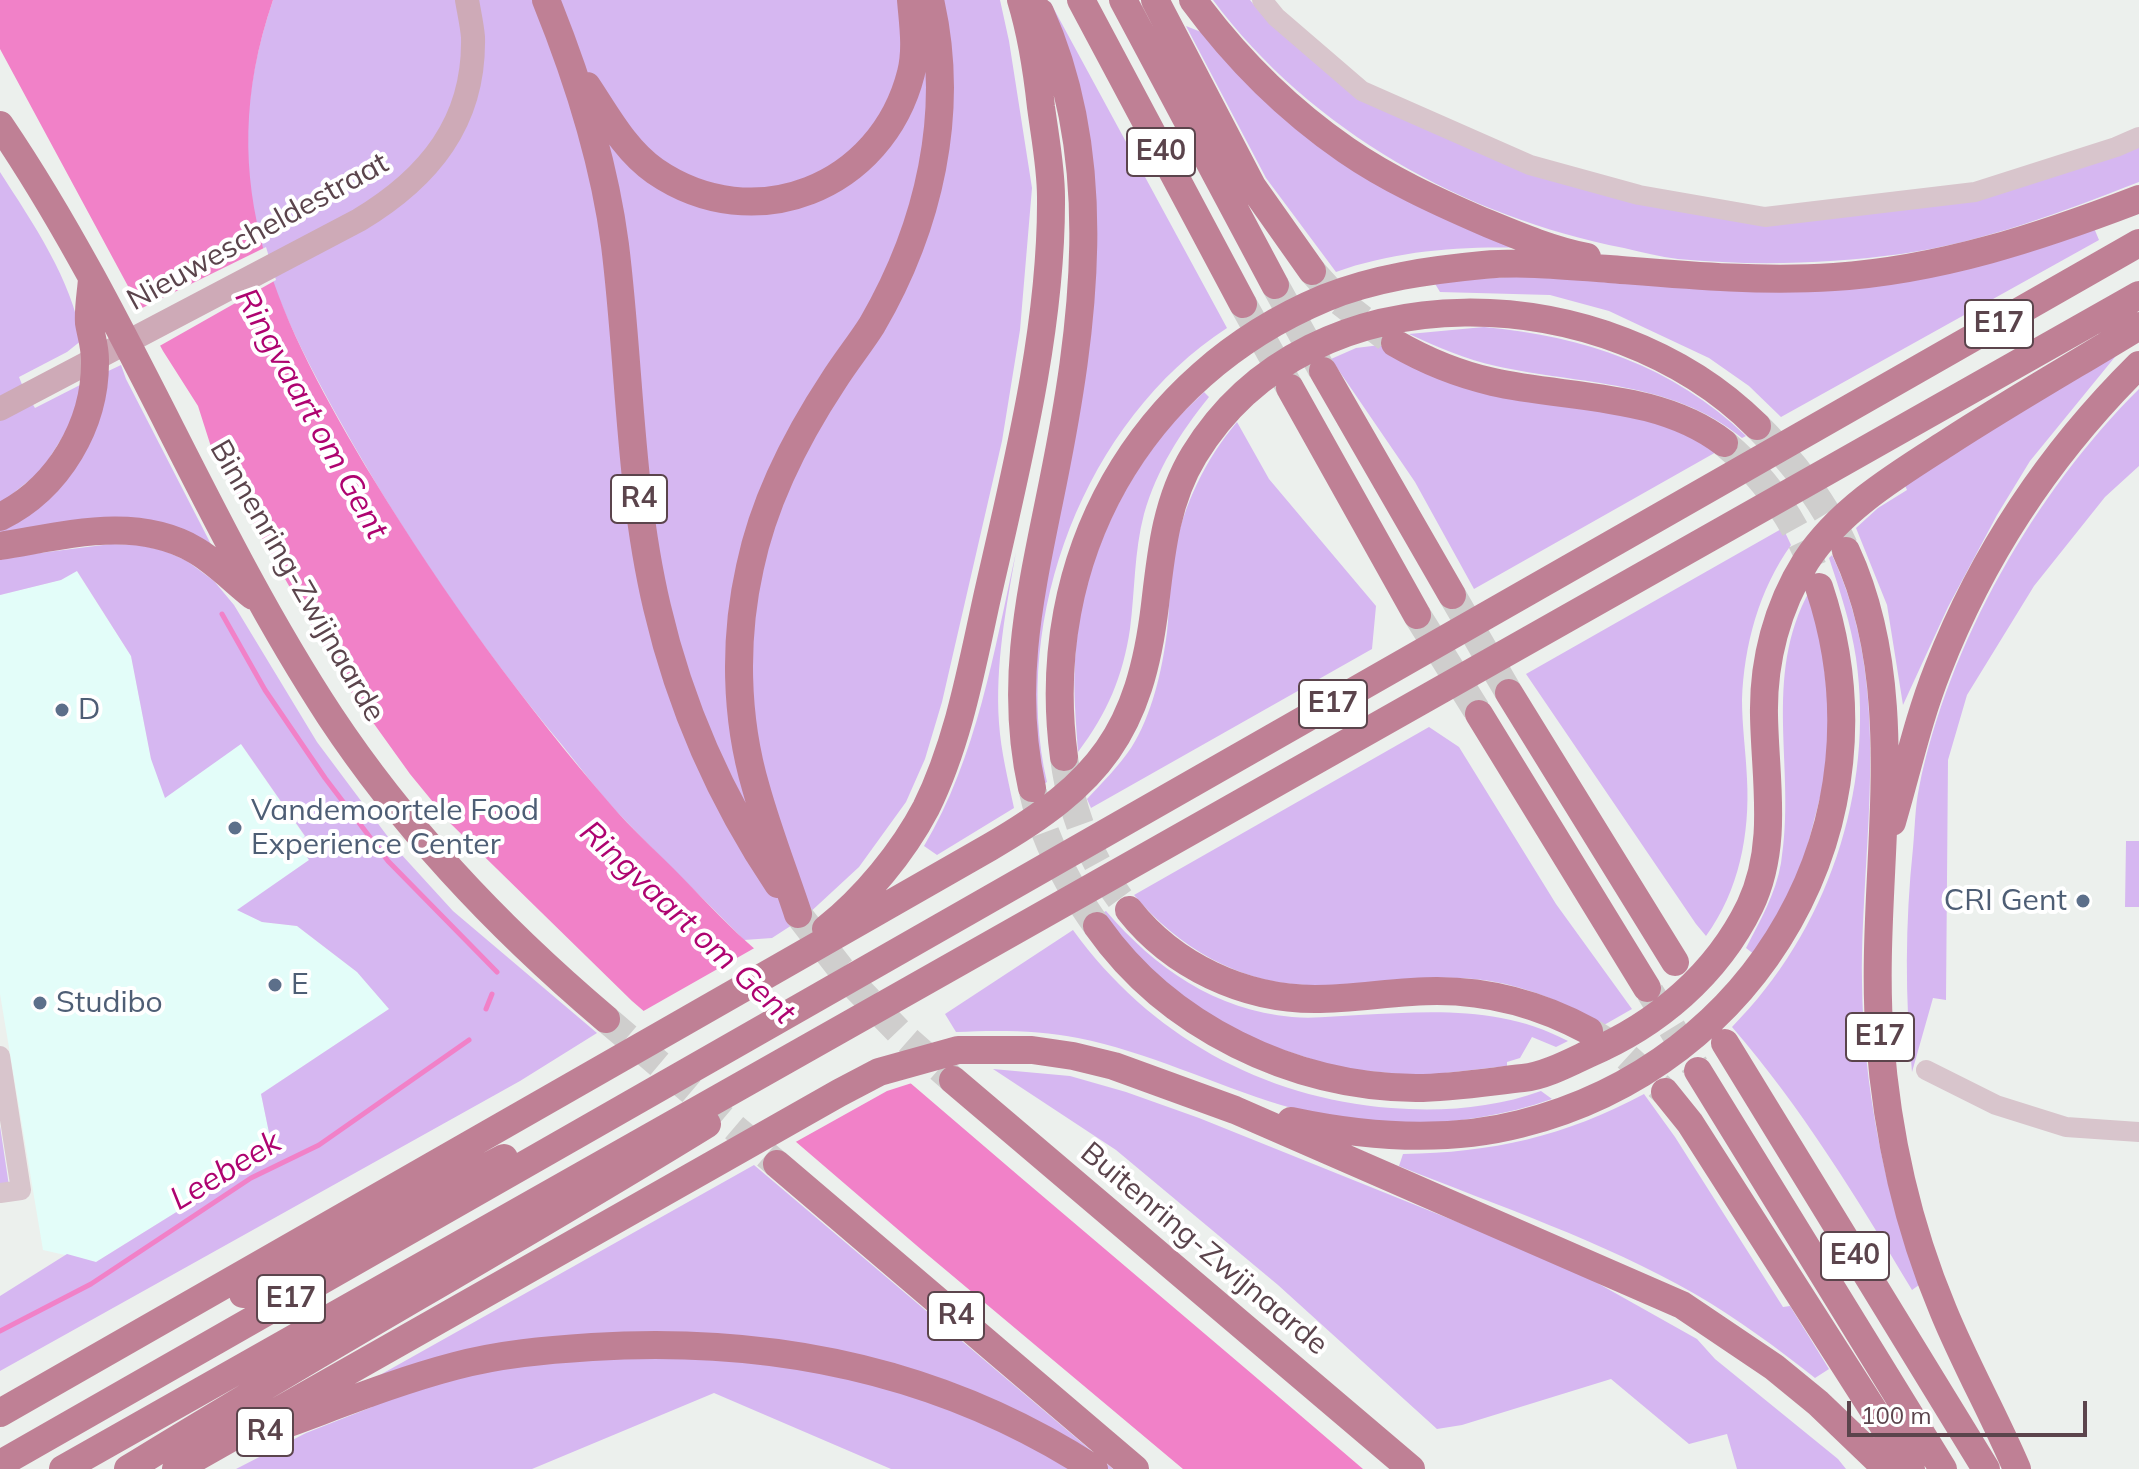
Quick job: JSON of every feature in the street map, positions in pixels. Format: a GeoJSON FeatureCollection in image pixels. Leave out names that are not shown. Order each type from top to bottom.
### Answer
{"type":"FeatureCollection","features":[{"type":"Feature","properties":{"kind":"highway","name":"R4"},"geometry":{"type":"LineString","coordinates":[[546,0],[584,102],[603,180],[615,244],[630,426],[643,534],[657,607],[676,676],[709,761],[754,848],[798,914],[755,786],[746,741],[740,699],[742,611],[750,566],[780,478],[806,426],[893,287],[911,248],[925,206],[940,111],[939,64],[930,0]]}},
{"type":"Feature","properties":{"kind":"highway","name":"R4"},"geometry":{"type":"LineString","coordinates":[[569,56],[617,133],[655,171],[685,188],[720,199],[754,203],[813,190],[842,175],[866,155],[885,131],[902,100],[911,70],[915,37],[911,0]]}},
{"type":"Feature","properties":{"kind":"highway"},"geometry":{"type":"LineString","coordinates":[[765,976],[832,924],[875,880],[924,812],[944,767],[962,707],[1021,450],[1041,332],[1051,196],[1033,39],[1021,0]]}},
{"type":"Feature","properties":{"kind":"highway"},"geometry":{"type":"LineString","coordinates":[[1032,788],[1021,721],[1024,635],[1072,376],[1083,265],[1083,206],[1077,142],[1059,59],[1034,0]]}},
{"type":"Feature","properties":{"kind":"highway","name":"E40"},"geometry":{"type":"LineString","coordinates":[[1081,0],[1243,304]]}},
{"type":"Feature","properties":{"kind":"highway","name":"E40"},"geometry":{"type":"LineString","coordinates":[[1123,0],[1275,285]]}},
{"type":"Feature","properties":{"kind":"highway"},"geometry":{"type":"LineString","coordinates":[[1155,0],[1252,186],[1312,271]]}},
{"type":"Feature","properties":{"kind":"highway"},"geometry":{"type":"LineString","coordinates":[[1193,0],[1214,28],[1274,92],[1347,150],[1371,165],[1433,200],[1510,233],[1570,253],[1674,274]]}},
{"type":"Feature","properties":{"kind":"highway","name":"Binnenring-Zwijnaarde"},"geometry":{"type":"LineString","coordinates":[[0,125],[93,278],[263,604],[332,718],[365,765],[442,861],[496,921],[606,1019]]}},
{"type":"Feature","properties":{"kind":"highway"},"geometry":{"type":"LineString","coordinates":[[1064,757],[1060,733],[1060,658],[1067,610],[1082,552],[1095,519],[1130,456],[1151,427],[1194,382],[1240,344],[1282,318],[1327,297],[1415,274],[1487,265],[1774,279],[1835,277],[1905,269],[1966,257],[2060,229],[2139,199]]}},
{"type":"Feature","properties":{"kind":"highway","name":"E17"},"geometry":{"type":"LineString","coordinates":[[44,1388],[204,1314],[647,1095],[2139,243]]}},
{"type":"Feature","properties":{"kind":"highway"},"geometry":{"type":"LineString","coordinates":[[0,517],[15,510],[48,482],[66,458],[87,419],[93,393],[95,357],[89,320],[93,278]]}},
{"type":"Feature","properties":{"kind":"highway","name":"E17"},"geometry":{"type":"LineString","coordinates":[[63,1469],[620,1165],[738,1105],[843,1030],[2139,295]]}},
{"type":"Feature","properties":{"kind":"highway","name":"E17"},"geometry":{"type":"LineString","coordinates":[[0,1413],[1030,824],[1083,780],[1123,728],[1145,664],[1164,532],[1181,481],[1207,435],[1253,388],[1283,365],[1352,331],[1406,319],[1461,312],[1533,316],[1580,325],[1669,361],[1710,386],[1757,426]]}},
{"type":"Feature","properties":{"kind":"highway"},"geometry":{"type":"LineString","coordinates":[[1097,926],[1133,969],[1193,1019],[1263,1057],[1339,1080],[1412,1088],[1525,1078],[1610,1045],[1640,1028],[1692,987],[1734,935],[1755,891],[1768,837],[1765,683],[1770,650],[1779,618],[1807,559],[1861,502],[1899,474],[2139,326]]}},
{"type":"Feature","properties":{"kind":"highway"},"geometry":{"type":"LineString","coordinates":[[1395,343],[1438,365],[1467,375],[1629,403],[1681,419],[1724,443]]}},
{"type":"Feature","properties":{"kind":"highway"},"geometry":{"type":"LineString","coordinates":[[1881,857],[1918,727],[1938,670],[1982,573],[2004,533],[2067,443],[2139,365]]}},
{"type":"Feature","properties":{"kind":"highway"},"geometry":{"type":"LineString","coordinates":[[1323,371],[1452,595]]}},
{"type":"Feature","properties":{"kind":"highway"},"geometry":{"type":"LineString","coordinates":[[1290,388],[1417,615]]}},
{"type":"Feature","properties":{"kind":"highway"},"geometry":{"type":"LineString","coordinates":[[0,546],[94,531],[130,530],[155,534],[198,551],[263,604]]}},
{"type":"Feature","properties":{"kind":"highway","name":"E17"},"geometry":{"type":"LineString","coordinates":[[1846,551],[1871,618],[1880,665],[1884,713],[1876,983],[1886,1105],[1896,1159],[1909,1215],[1942,1308],[2017,1469]]}},
{"type":"Feature","properties":{"kind":"highway"},"geometry":{"type":"LineString","coordinates":[[1235,1110],[1327,1129],[1410,1136],[1479,1132],[1520,1125],[1612,1090],[1656,1066],[1697,1036],[1733,1001],[1788,923],[1808,883],[1824,840],[1835,796],[1841,751],[1842,706],[1838,661],[1829,616],[1819,587]]}},
{"type":"Feature","properties":{"kind":"highway"},"geometry":{"type":"LineString","coordinates":[[1509,693],[1675,962]]}},
{"type":"Feature","properties":{"kind":"highway"},"geometry":{"type":"LineString","coordinates":[[1479,714],[1647,988]]}},
{"type":"Feature","properties":{"kind":"highway"},"geometry":{"type":"LineString","coordinates":[[1129,910],[1143,928],[1174,953],[1202,971],[1252,991],[1315,999],[1465,992],[1528,1003],[1559,1014],[1589,1031]]}},
{"type":"Feature","properties":{"kind":"highway","name":"E40"},"geometry":{"type":"LineString","coordinates":[[1725,1043],[1986,1469]]}},
{"type":"Feature","properties":{"kind":"highway"},"geometry":{"type":"LineString","coordinates":[[187,1463],[879,1072],[958,1050],[993,1048],[1073,1056],[1114,1066],[1235,1110],[1682,1305],[1796,1385],[1876,1455],[1887,1469]]}},
{"type":"Feature","properties":{"kind":"highway","name":"E40"},"geometry":{"type":"LineString","coordinates":[[1698,1071],[1943,1469]]}},
{"type":"Feature","properties":{"kind":"highway","name":"Buitenring-Zwijnaarde"},"geometry":{"type":"LineString","coordinates":[[953,1080],[1411,1469]]}},
{"type":"Feature","properties":{"kind":"highway"},"geometry":{"type":"LineString","coordinates":[[1665,1092],[1690,1123],[1911,1469]]}},
{"type":"Feature","properties":{"kind":"highway","name":"E17"},"geometry":{"type":"LineString","coordinates":[[0,1464],[577,1128]]}},
{"type":"Feature","properties":{"kind":"highway","name":"R4"},"geometry":{"type":"LineString","coordinates":[[777,1164],[1135,1469]]}},
{"type":"Feature","properties":{"kind":"highway","name":"E17"},"geometry":{"type":"LineString","coordinates":[[128,1469],[620,1165]]}},
{"type":"Feature","properties":{"kind":"highway","name":"R4"},"geometry":{"type":"LineString","coordinates":[[187,1463],[404,1381],[457,1365],[531,1351],[691,1344],[761,1350],[832,1362],[936,1390],[1023,1428],[1094,1469]]}},
{"type":"Feature","properties":{"kind":"main road","name":"Nieuwescheldestraat"},"geometry":{"type":"LineString","coordinates":[[0,409],[343,228],[392,200],[412,183],[431,163],[454,126],[468,85],[473,36],[467,0]]}},
{"type":"Feature","properties":{"kind":"street"},"geometry":{"type":"LineString","coordinates":[[1262,0],[1276,17],[1362,91],[1530,165],[1639,195],[1765,217],[1975,192],[2139,137]]}},
{"type":"Feature","properties":{"kind":"street"},"geometry":{"type":"LineString","coordinates":[[0,1056],[21,1190],[0,1193]]}},
{"type":"Feature","properties":{"kind":"street"},"geometry":{"type":"LineString","coordinates":[[1926,1070],[1996,1105],[2066,1127],[2139,1132]]}},
{"type":"Feature","properties":{"kind":"shaded area"},"geometry":{"type":"Polygon","coordinates":[[[273,0],[1000,0],[1032,188],[1020,330],[1002,441],[942,702],[925,759],[906,802],[859,867],[806,916],[772,938],[744,940],[595,787],[501,668],[444,588],[364,464],[325,394],[272,281],[250,191],[248,118],[259,46],[273,0]]]}},
{"type":"Feature","properties":{"kind":"shaded area"},"geometry":{"type":"Polygon","coordinates":[[[1049,0],[1227,328],[1177,367],[1134,415],[1098,469],[1070,528],[1050,591],[1040,655],[1038,719],[1047,782],[1044,784],[1033,720],[1036,636],[1076,422],[1071,56],[1049,0]]]}},
{"type":"Feature","properties":{"kind":"shaded area"},"geometry":{"type":"Polygon","coordinates":[[[1213,0],[1250,0],[1270,24],[1357,98],[1528,173],[1765,225],[1977,201],[2139,146],[2139,182],[1992,234],[1901,254],[1818,262],[1762,263],[1658,256],[1565,234],[1506,215],[1396,162],[1344,128],[1296,90],[1252,47],[1213,0]]]}},
{"type":"Feature","properties":{"kind":"shaded area"},"geometry":{"type":"Polygon","coordinates":[[[1186,26],[1206,34],[1268,99],[1523,248],[1428,251],[1381,259],[1336,272],[1266,178],[1186,26]]]}},
{"type":"Feature","properties":{"kind":"shaded area"},"geometry":{"type":"Polygon","coordinates":[[[0,172],[60,274],[77,317],[82,340],[67,352],[19,377],[23,387],[0,399],[0,172]]]}},
{"type":"Feature","properties":{"kind":"shaded area"},"geometry":{"type":"Polygon","coordinates":[[[2094,228],[2099,240],[1781,417],[1749,386],[1709,358],[1609,311],[1550,295],[1440,292],[1434,282],[1523,276],[1778,288],[2094,228]]]}},
{"type":"Feature","properties":{"kind":"shaded area"},"geometry":{"type":"Polygon","coordinates":[[[1484,327],[1557,338],[1625,359],[1688,391],[1746,436],[1742,438],[1715,419],[1686,405],[1655,395],[1496,366],[1409,334],[1484,327]]]}},
{"type":"Feature","properties":{"kind":"shaded area"},"geometry":{"type":"Polygon","coordinates":[[[2128,341],[2030,461],[1948,607],[1903,705],[1887,605],[1856,528],[1878,508],[1907,490],[1904,483],[2128,341]]]}},
{"type":"Feature","properties":{"kind":"shaded area"},"geometry":{"type":"Polygon","coordinates":[[[1380,345],[1407,361],[1677,428],[1718,451],[1474,589],[1415,482],[1331,359],[1356,348],[1380,345]]]}},
{"type":"Feature","properties":{"kind":"shaded area"},"geometry":{"type":"Polygon","coordinates":[[[121,365],[216,554],[211,549],[0,537],[0,530],[18,520],[102,374],[121,365]]]}},
{"type":"Feature","properties":{"kind":"shaded area"},"geometry":{"type":"Polygon","coordinates":[[[82,384],[73,420],[42,470],[0,504],[0,420],[32,403],[35,408],[82,384]]]}},
{"type":"Feature","properties":{"kind":"shaded area"},"geometry":{"type":"Polygon","coordinates":[[[2139,389],[2139,466],[2105,497],[2034,586],[1967,695],[1948,760],[1946,1000],[1933,998],[1912,1072],[1907,932],[1918,795],[1951,679],[2001,573],[2031,523],[2101,430],[2139,389]]]}},
{"type":"Feature","properties":{"kind":"shaded area"},"geometry":{"type":"Polygon","coordinates":[[[1204,392],[1209,397],[1170,452],[1149,498],[1138,543],[1130,629],[1123,663],[1105,709],[1078,752],[1075,660],[1078,630],[1083,600],[1101,542],[1144,460],[1172,424],[1204,392]]]}},
{"type":"Feature","properties":{"kind":"shaded area"},"geometry":{"type":"Polygon","coordinates":[[[1237,422],[1269,479],[1376,606],[1372,649],[1091,808],[1087,799],[1131,748],[1150,707],[1165,647],[1172,563],[1178,535],[1197,483],[1237,422]]]}},
{"type":"Feature","properties":{"kind":"shaded area"},"geometry":{"type":"Polygon","coordinates":[[[1783,528],[1791,545],[1762,599],[1750,639],[1743,679],[1747,800],[1744,841],[1727,900],[1706,936],[1526,674],[1783,528]]]}},
{"type":"Feature","properties":{"kind":"shaded area"},"geometry":{"type":"Polygon","coordinates":[[[111,544],[139,545],[165,551],[187,561],[214,581],[234,605],[317,742],[400,853],[453,911],[597,1033],[520,1081],[0,1371],[0,1296],[67,1254],[96,1262],[273,1152],[261,1094],[389,1009],[357,972],[297,926],[262,922],[237,910],[309,860],[298,845],[305,836],[241,744],[165,798],[151,759],[131,656],[77,571],[61,580],[0,595],[0,558],[111,544]]]}},
{"type":"Feature","properties":{"kind":"shaded area"},"geometry":{"type":"Polygon","coordinates":[[[1016,552],[1002,637],[998,701],[1001,744],[1014,808],[937,855],[924,846],[958,777],[971,740],[1016,552]]]}},
{"type":"Feature","properties":{"kind":"shaded area"},"geometry":{"type":"Polygon","coordinates":[[[1832,555],[1851,606],[1863,658],[1869,711],[1869,819],[1862,981],[1866,1059],[1886,1173],[1919,1285],[1912,1290],[1805,1122],[1732,1027],[1765,989],[1794,948],[1818,903],[1837,856],[1850,808],[1858,758],[1860,708],[1854,645],[1829,558],[1832,555]]]}},
{"type":"Feature","properties":{"kind":"shaded area"},"geometry":{"type":"Polygon","coordinates":[[[76,570],[131,656],[151,759],[240,743],[305,837],[309,860],[238,910],[262,922],[297,926],[357,972],[389,1009],[261,1094],[273,1152],[96,1262],[43,1250],[0,994],[0,595],[61,580],[76,570]]]}},
{"type":"Feature","properties":{"kind":"shaded area"},"geometry":{"type":"Polygon","coordinates":[[[1810,590],[1820,619],[1832,751],[1799,879],[1755,955],[1746,948],[1775,885],[1785,828],[1783,724],[1787,657],[1795,623],[1810,590]]]}},
{"type":"Feature","properties":{"kind":"shaded area"},"geometry":{"type":"Polygon","coordinates":[[[1429,727],[1459,747],[1556,904],[1632,1009],[1604,1025],[1549,998],[1520,988],[1467,978],[1353,984],[1282,983],[1211,959],[1170,931],[1134,895],[1429,727]]]}},
{"type":"Feature","properties":{"kind":"shaded area"},"geometry":{"type":"Polygon","coordinates":[[[2126,841],[2139,841],[2139,907],[2125,907],[2126,841]]]}},
{"type":"Feature","properties":{"kind":"shaded area"},"geometry":{"type":"Polygon","coordinates":[[[1106,911],[1166,968],[1188,983],[1237,1006],[1300,1018],[1413,1012],[1466,1013],[1518,1022],[1568,1041],[1556,1047],[1532,1037],[1520,1058],[1507,1062],[1507,1066],[1419,1076],[1339,1068],[1259,1042],[1212,1017],[1138,957],[1102,913],[1106,911]]]}},
{"type":"Feature","properties":{"kind":"shaded area"},"geometry":{"type":"Polygon","coordinates":[[[1073,930],[1103,967],[1137,1001],[1173,1030],[1212,1055],[1298,1091],[1343,1102],[1410,1109],[1486,1105],[1541,1091],[1552,1099],[1519,1109],[1452,1121],[1383,1123],[1348,1120],[1281,1105],[1130,1051],[1078,1038],[1017,1031],[956,1032],[945,1014],[1073,930]]]}},
{"type":"Feature","properties":{"kind":"shaded area"},"geometry":{"type":"Polygon","coordinates":[[[993,1069],[1070,1076],[1126,1092],[1199,1118],[1567,1266],[1697,1339],[1715,1359],[1838,1459],[1846,1469],[1737,1469],[1727,1434],[1689,1444],[1611,1379],[1462,1425],[1437,1429],[1278,1285],[1116,1150],[993,1069]]]}},
{"type":"Feature","properties":{"kind":"shaded area"},"geometry":{"type":"Polygon","coordinates":[[[1644,1094],[1675,1137],[1783,1307],[1790,1306],[1829,1369],[1815,1378],[1727,1313],[1660,1275],[1550,1225],[1399,1166],[1403,1154],[1497,1146],[1557,1131],[1615,1109],[1644,1094]]]}},
{"type":"Feature","properties":{"kind":"shaded area"},"geometry":{"type":"Polygon","coordinates":[[[0,1126],[9,1186],[0,1187],[0,1126]]]}},
{"type":"Feature","properties":{"kind":"shaded area"},"geometry":{"type":"Polygon","coordinates":[[[754,1165],[1113,1469],[891,1469],[714,1393],[532,1469],[236,1469],[306,1433],[372,1407],[371,1380],[754,1165]]]}},
{"type":"Feature","properties":{"kind":"water","name":"Ringvaart om Gent"},"geometry":{"type":"Polygon","coordinates":[[[0,0],[273,0],[255,68],[248,132],[252,192],[264,250],[283,308],[309,364],[374,480],[486,648],[612,806],[738,934],[1363,1469],[1183,1469],[632,1001],[451,824],[410,774],[344,682],[213,453],[198,406],[163,351],[0,49],[0,0]]]}},
{"type":"Feature","properties":{"kind":"pier"},"geometry":{"type":"Polygon","coordinates":[[[266,247],[276,280],[156,348],[136,311],[266,247]]]}},
{"type":"Feature","properties":{"kind":"pier"},"geometry":{"type":"Polygon","coordinates":[[[758,946],[915,1082],[887,1091],[792,1144],[640,1013],[758,946]]]}},
{"type":"Feature","properties":{"kind":"waterway"},"geometry":{"type":"LineString","coordinates":[[222,614],[265,690],[325,778],[388,861],[497,972]]}},
{"type":"Feature","properties":{"kind":"waterway"},"geometry":{"type":"LineString","coordinates":[[486,1009],[492,994]]}},
{"type":"Feature","properties":{"kind":"waterway","name":"Leebeek"},"geometry":{"type":"LineString","coordinates":[[0,1331],[91,1284],[251,1178],[319,1145],[469,1040]]}},
{"type":"Feature","properties":{"kind":"tunnel"},"geometry":{"type":"LineString","coordinates":[[1312,271],[1338,300],[1387,338]]}},
{"type":"Feature","properties":{"kind":"tunnel"},"geometry":{"type":"LineString","coordinates":[[1275,285],[1322,370]]}},
{"type":"Feature","properties":{"kind":"tunnel"},"geometry":{"type":"LineString","coordinates":[[1243,304],[1290,388]]}},
{"type":"Feature","properties":{"kind":"tunnel"},"geometry":{"type":"LineString","coordinates":[[1757,426],[1806,482],[1844,546]]}},
{"type":"Feature","properties":{"kind":"tunnel"},"geometry":{"type":"LineString","coordinates":[[1724,443],[1754,472],[1780,505],[1801,540],[1817,579]]}},
{"type":"Feature","properties":{"kind":"tunnel"},"geometry":{"type":"LineString","coordinates":[[1452,595],[1509,693]]}},
{"type":"Feature","properties":{"kind":"tunnel"},"geometry":{"type":"LineString","coordinates":[[1417,615],[1479,714]]}},
{"type":"Feature","properties":{"kind":"tunnel"},"geometry":{"type":"LineString","coordinates":[[1064,757],[1072,799],[1085,838],[1104,875],[1129,910]]}},
{"type":"Feature","properties":{"kind":"tunnel"},"geometry":{"type":"LineString","coordinates":[[1033,792],[1058,862],[1097,926]]}},
{"type":"Feature","properties":{"kind":"tunnel"},"geometry":{"type":"LineString","coordinates":[[798,914],[851,982],[902,1035],[953,1080]]}},
{"type":"Feature","properties":{"kind":"tunnel"},"geometry":{"type":"LineString","coordinates":[[1650,992],[1695,1066]]}},
{"type":"Feature","properties":{"kind":"tunnel"},"geometry":{"type":"LineString","coordinates":[[606,1019],[777,1164]]}},
{"type":"Feature","properties":{"kind":"tunnel"},"geometry":{"type":"LineString","coordinates":[[1593,1033],[1617,1048],[1665,1092]]}},
{"type":"Feature","properties":{"kind":"place","name":"D"},"geometry":{"type":"Point","coordinates":[62,710]}},
{"type":"Feature","properties":{"kind":"place","name":"Vandemoortele Food Experience Center"},"geometry":{"type":"Point","coordinates":[235,828]}},
{"type":"Feature","properties":{"kind":"place","name":"CRI Gent"},"geometry":{"type":"Point","coordinates":[2083,901]}},
{"type":"Feature","properties":{"kind":"place","name":"E"},"geometry":{"type":"Point","coordinates":[275,985]}},
{"type":"Feature","properties":{"kind":"place","name":"Studibo"},"geometry":{"type":"Point","coordinates":[40,1003]}}]}
